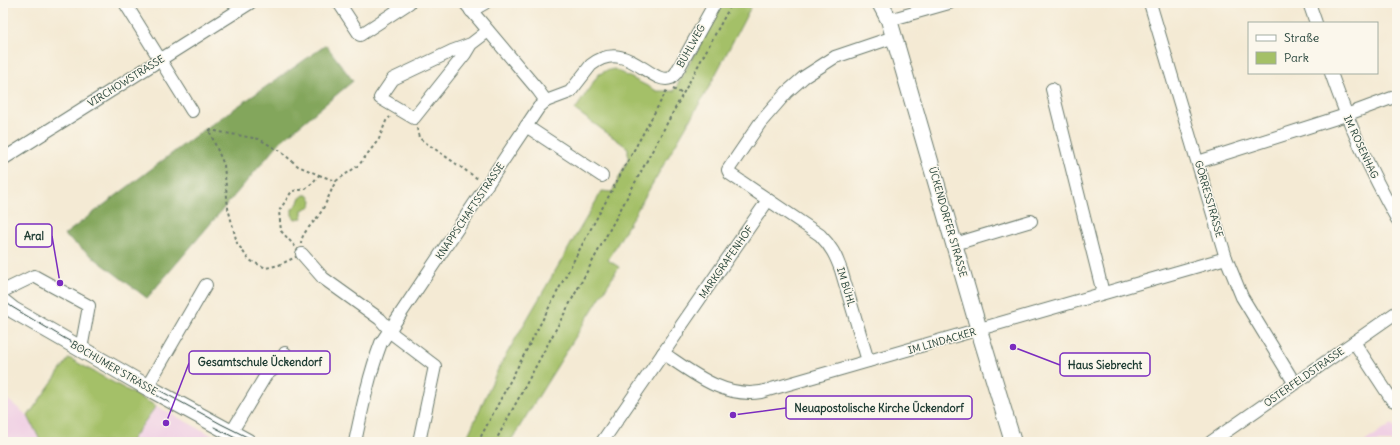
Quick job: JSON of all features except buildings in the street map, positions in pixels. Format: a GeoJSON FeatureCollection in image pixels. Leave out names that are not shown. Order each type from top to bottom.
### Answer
{"type":"FeatureCollection","features":[{"type":"Feature","properties":{"kind":"main road","name":"ÜCKENDORFER STRASSE"},"geometry":{"type":"LineString","coordinates":[[880,3],[889,20],[1013,442]]}},
{"type":"Feature","properties":{"kind":"main road","name":"BOCHUMER STRASSE"},"geometry":{"type":"LineString","coordinates":[[3,302],[13,310],[147,387],[248,442]]}},
{"type":"Feature","properties":{"kind":"street"},"geometry":{"type":"LineString","coordinates":[[125,3],[192,111]]}},
{"type":"Feature","properties":{"kind":"street","name":"VIRCHOWSTRASSE"},"geometry":{"type":"LineString","coordinates":[[3,159],[250,3]]}},
{"type":"Feature","properties":{"kind":"street"},"geometry":{"type":"LineString","coordinates":[[339,3],[360,35],[407,4]]}},
{"type":"Feature","properties":{"kind":"street"},"geometry":{"type":"LineString","coordinates":[[485,3],[468,7],[546,101]]}},
{"type":"Feature","properties":{"kind":"street","name":"BÜHLWEG"},"geometry":{"type":"LineString","coordinates":[[546,101],[570,92],[595,61],[609,57],[620,57],[634,62],[660,79],[669,79],[676,73],[715,3]]}},
{"type":"Feature","properties":{"kind":"street"},"geometry":{"type":"LineString","coordinates":[[889,20],[949,3]]}},
{"type":"Feature","properties":{"kind":"street","name":"GÖRRESSTRASSE"},"geometry":{"type":"LineString","coordinates":[[1150,3],[1226,258],[1242,297],[1295,384]]}},
{"type":"Feature","properties":{"kind":"street"},"geometry":{"type":"LineString","coordinates":[[1309,3],[1316,22]]}},
{"type":"Feature","properties":{"kind":"street"},"geometry":{"type":"LineString","coordinates":[[471,44],[465,54],[414,118],[380,98],[393,79],[452,51],[471,44],[488,31]]}},
{"type":"Feature","properties":{"kind":"street"},"geometry":{"type":"LineString","coordinates":[[768,200],[728,172],[729,167],[757,127],[787,92],[804,77],[824,64],[852,51],[894,37]]}},
{"type":"Feature","properties":{"kind":"street","name":"IM ROSENHAG"},"geometry":{"type":"LineString","coordinates":[[1331,74],[1362,153],[1397,219]]}},
{"type":"Feature","properties":{"kind":"street"},"geometry":{"type":"LineString","coordinates":[[1052,89],[1104,293]]}},
{"type":"Feature","properties":{"kind":"street"},"geometry":{"type":"LineString","coordinates":[[1198,162],[1346,115],[1397,96]]}},
{"type":"Feature","properties":{"kind":"street","name":"KNAPPSCHAFTSSTRASSE"},"geometry":{"type":"LineString","coordinates":[[355,442],[365,393],[381,343],[526,126],[539,107],[546,101]]}},
{"type":"Feature","properties":{"kind":"street"},"geometry":{"type":"LineString","coordinates":[[526,126],[602,176]]}},
{"type":"Feature","properties":{"kind":"street","name":"IM BÜHL"},"geometry":{"type":"LineString","coordinates":[[768,200],[820,235],[829,244],[837,257],[868,361]]}},
{"type":"Feature","properties":{"kind":"street","name":"MARKGRAFENHOF"},"geometry":{"type":"LineString","coordinates":[[602,442],[768,200]]}},
{"type":"Feature","properties":{"kind":"street"},"geometry":{"type":"LineString","coordinates":[[955,244],[1031,221]]}},
{"type":"Feature","properties":{"kind":"street"},"geometry":{"type":"LineString","coordinates":[[302,254],[323,278],[380,320],[389,330],[435,366],[419,442]]}},
{"type":"Feature","properties":{"kind":"street","name":"IM LINDACKER"},"geometry":{"type":"LineString","coordinates":[[664,353],[701,378],[726,389],[746,393],[761,392],[1226,258]]}},
{"type":"Feature","properties":{"kind":"street"},"geometry":{"type":"LineString","coordinates":[[3,291],[34,276],[88,306],[81,349]]}},
{"type":"Feature","properties":{"kind":"street"},"geometry":{"type":"LineString","coordinates":[[147,387],[206,285]]}},
{"type":"Feature","properties":{"kind":"street","name":"OSTERFELDSTRASSE"},"geometry":{"type":"LineString","coordinates":[[1211,442],[1397,312]]}},
{"type":"Feature","properties":{"kind":"street"},"geometry":{"type":"LineString","coordinates":[[1354,342],[1392,400],[1397,402]]}},
{"type":"Feature","properties":{"kind":"street"},"geometry":{"type":"LineString","coordinates":[[231,433],[266,375],[278,366],[285,353]]}},
{"type":"Feature","properties":{"kind":"path"},"geometry":{"type":"LineString","coordinates":[[495,442],[732,3]]}},
{"type":"Feature","properties":{"kind":"path"},"geometry":{"type":"LineString","coordinates":[[478,442],[582,245],[668,87],[683,94]]}},
{"type":"Feature","properties":{"kind":"path"},"geometry":{"type":"LineString","coordinates":[[302,254],[301,242],[306,232],[319,215],[336,181],[359,165],[379,139],[386,121],[391,116]]}},
{"type":"Feature","properties":{"kind":"path"},"geometry":{"type":"LineString","coordinates":[[414,118],[419,138],[488,185]]}},
{"type":"Feature","properties":{"kind":"path"},"geometry":{"type":"LineString","coordinates":[[302,254],[280,265],[266,268],[249,260],[237,243],[228,208],[224,165],[209,130],[259,139],[280,151],[298,166],[336,181]]}},
{"type":"Feature","properties":{"kind":"path"},"geometry":{"type":"LineString","coordinates":[[302,254],[281,230],[280,211],[292,191],[307,188],[319,175]]}},
{"type":"Feature","properties":{"kind":"shaded area"},"geometry":{"type":"Polygon","coordinates":[[[3,396],[28,416],[41,442],[3,442],[3,396]]]}},
{"type":"Feature","properties":{"kind":"shaded area"},"geometry":{"type":"Polygon","coordinates":[[[156,406],[221,440],[220,442],[130,442],[156,406]]]}},
{"type":"Feature","properties":{"kind":"shaded area"},"geometry":{"type":"Polygon","coordinates":[[[1392,424],[1395,429],[1397,427],[1397,442],[1364,442],[1392,424]]]}},
{"type":"Feature","properties":{"kind":"green space"},"geometry":{"type":"Polygon","coordinates":[[[723,3],[753,3],[709,87],[608,260],[619,267],[510,442],[465,442],[499,367],[602,191],[612,192],[628,160],[628,148],[575,110],[598,75],[605,71],[614,69],[657,91],[674,91],[723,3]]]}},
{"type":"Feature","properties":{"kind":"green space"},"geometry":{"type":"Polygon","coordinates":[[[326,45],[353,81],[281,141],[147,298],[64,235],[195,136],[326,45]]]}},
{"type":"Feature","properties":{"kind":"green space"},"geometry":{"type":"Polygon","coordinates":[[[304,195],[308,195],[312,200],[311,206],[302,210],[302,218],[295,219],[292,215],[292,209],[304,195]]]}},
{"type":"Feature","properties":{"kind":"green space"},"geometry":{"type":"Polygon","coordinates":[[[69,358],[156,406],[130,442],[41,442],[28,416],[69,358]]]}},
{"type":"Feature","properties":{"kind":"tram line"},"geometry":{"type":"LineString","coordinates":[[3,300],[64,338],[221,424],[257,442]]}},
{"type":"Feature","properties":{"kind":"tram line"},"geometry":{"type":"LineString","coordinates":[[125,377],[170,403]]}},
{"type":"Feature","properties":{"kind":"tram line"},"geometry":{"type":"LineString","coordinates":[[214,427],[243,442]]}},
{"type":"Feature","properties":{"kind":"place","name":"Aral"},"geometry":{"type":"Point","coordinates":[60,283]}},
{"type":"Feature","properties":{"kind":"place","name":"Haus Siebrecht"},"geometry":{"type":"Point","coordinates":[1013,347]}},
{"type":"Feature","properties":{"kind":"place","name":"Neuapostolische Kirche Ückendorf"},"geometry":{"type":"Point","coordinates":[733,415]}},
{"type":"Feature","properties":{"kind":"place","name":"Gesamtschule Ückendorf"},"geometry":{"type":"Point","coordinates":[166,423]}}]}
